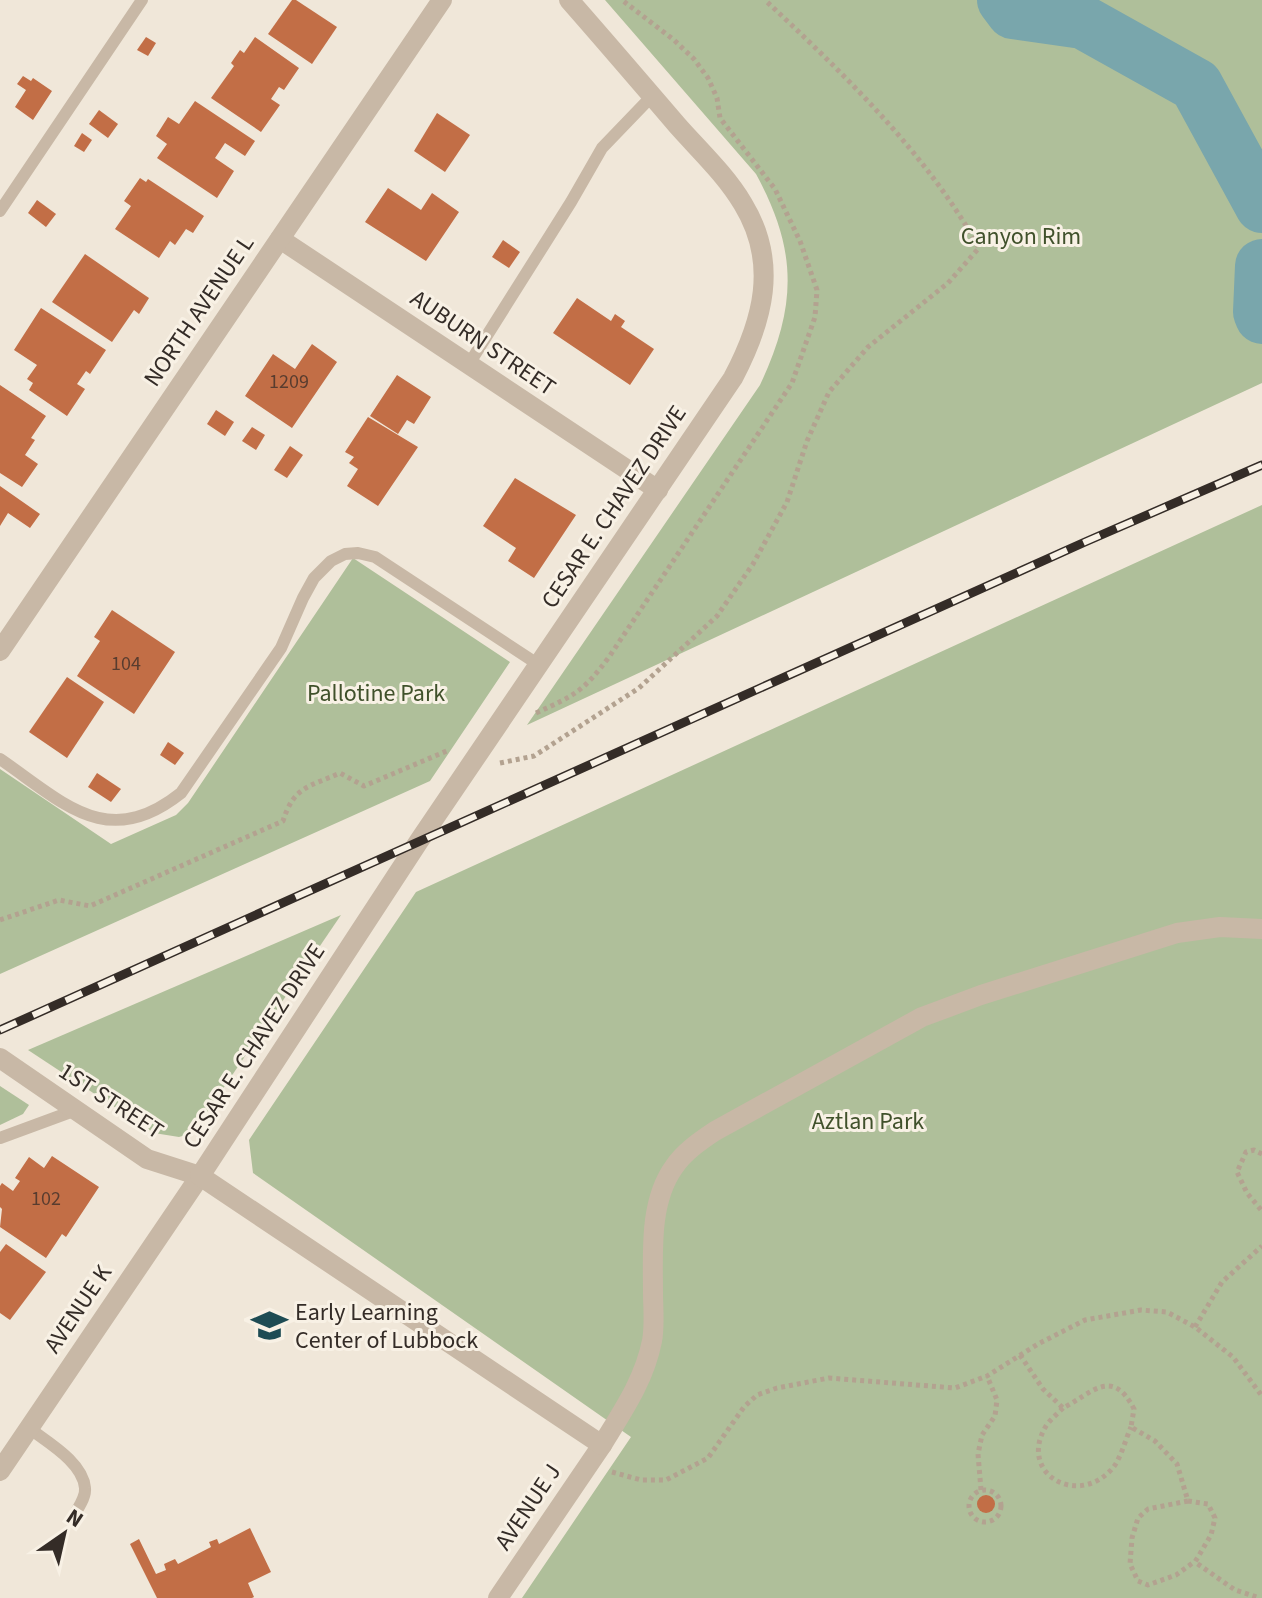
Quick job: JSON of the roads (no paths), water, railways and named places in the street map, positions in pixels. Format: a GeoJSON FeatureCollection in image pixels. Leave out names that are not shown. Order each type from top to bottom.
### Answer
{"type":"FeatureCollection","features":[{"type":"Feature","properties":{"kind":"street","name":"NORTH AVENUE L"},"geometry":{"type":"LineString","coordinates":[[0,651],[442,0]]}},
{"type":"Feature","properties":{"kind":"street","name":"CESAR E. CHAVEZ DRIVE"},"geometry":{"type":"LineString","coordinates":[[569,0],[742,202],[761,251],[764,292],[753,336],[733,378],[468,769],[200,1176],[602,1445]]}},
{"type":"Feature","properties":{"kind":"street","name":"AUBURN STREET"},"geometry":{"type":"LineString","coordinates":[[280,239],[658,490]]}},
{"type":"Feature","properties":{"kind":"street"},"geometry":{"type":"LineString","coordinates":[[602,1445],[644,1372],[653,1338],[656,1216],[663,1189],[673,1168],[691,1148],[715,1131],[922,1017],[981,995],[1177,933],[1220,927],[1262,929]]}},
{"type":"Feature","properties":{"kind":"street","name":"1ST STREET"},"geometry":{"type":"LineString","coordinates":[[0,1058],[147,1159],[200,1176]]}},
{"type":"Feature","properties":{"kind":"street","name":"AVENUE K"},"geometry":{"type":"LineString","coordinates":[[0,1471],[200,1176]]}},
{"type":"Feature","properties":{"kind":"street","name":"AVENUE J"},"geometry":{"type":"LineString","coordinates":[[498,1598],[602,1445]]}},
{"type":"Feature","properties":{"kind":"lane"},"geometry":{"type":"LineString","coordinates":[[0,211],[142,0]]}},
{"type":"Feature","properties":{"kind":"lane"},"geometry":{"type":"LineString","coordinates":[[469,364],[602,148],[652,96]]}},
{"type":"Feature","properties":{"kind":"lane"},"geometry":{"type":"LineString","coordinates":[[0,759],[74,809],[95,819],[118,821],[143,817],[160,810],[181,793],[281,648],[314,578],[331,561],[345,554],[375,557],[539,665]]}},
{"type":"Feature","properties":{"kind":"lane"},"geometry":{"type":"LineString","coordinates":[[0,1138],[76,1110]]}},
{"type":"Feature","properties":{"kind":"lane"},"geometry":{"type":"LineString","coordinates":[[29,1428],[67,1458],[82,1476],[86,1491],[76,1512]]}},
{"type":"Feature","properties":{"kind":"waterway"},"geometry":{"type":"LineString","coordinates":[[1004,0],[1013,12],[1083,22],[1196,85],[1262,206]]}},
{"type":"Feature","properties":{"kind":"waterway"},"geometry":{"type":"LineString","coordinates":[[1262,266],[1262,317]]}},
{"type":"Feature","properties":{"kind":"railway"},"geometry":{"type":"LineString","coordinates":[[0,1030],[1262,465]]}},
{"type":"Feature","properties":{"kind":"place","name":"Early Learning Center of Lubbock"},"geometry":{"type":"Point","coordinates":[269,1326]}},
{"type":"Feature","properties":{"kind":"park label","name":"Canyon Rim"},"geometry":{"type":"Point","coordinates":[1021,236]}},
{"type":"Feature","properties":{"kind":"park label","name":"Pallotine Park"},"geometry":{"type":"Point","coordinates":[376,693]}},
{"type":"Feature","properties":{"kind":"park label","name":"Aztlan Park"},"geometry":{"type":"Point","coordinates":[868,1121]}}]}
